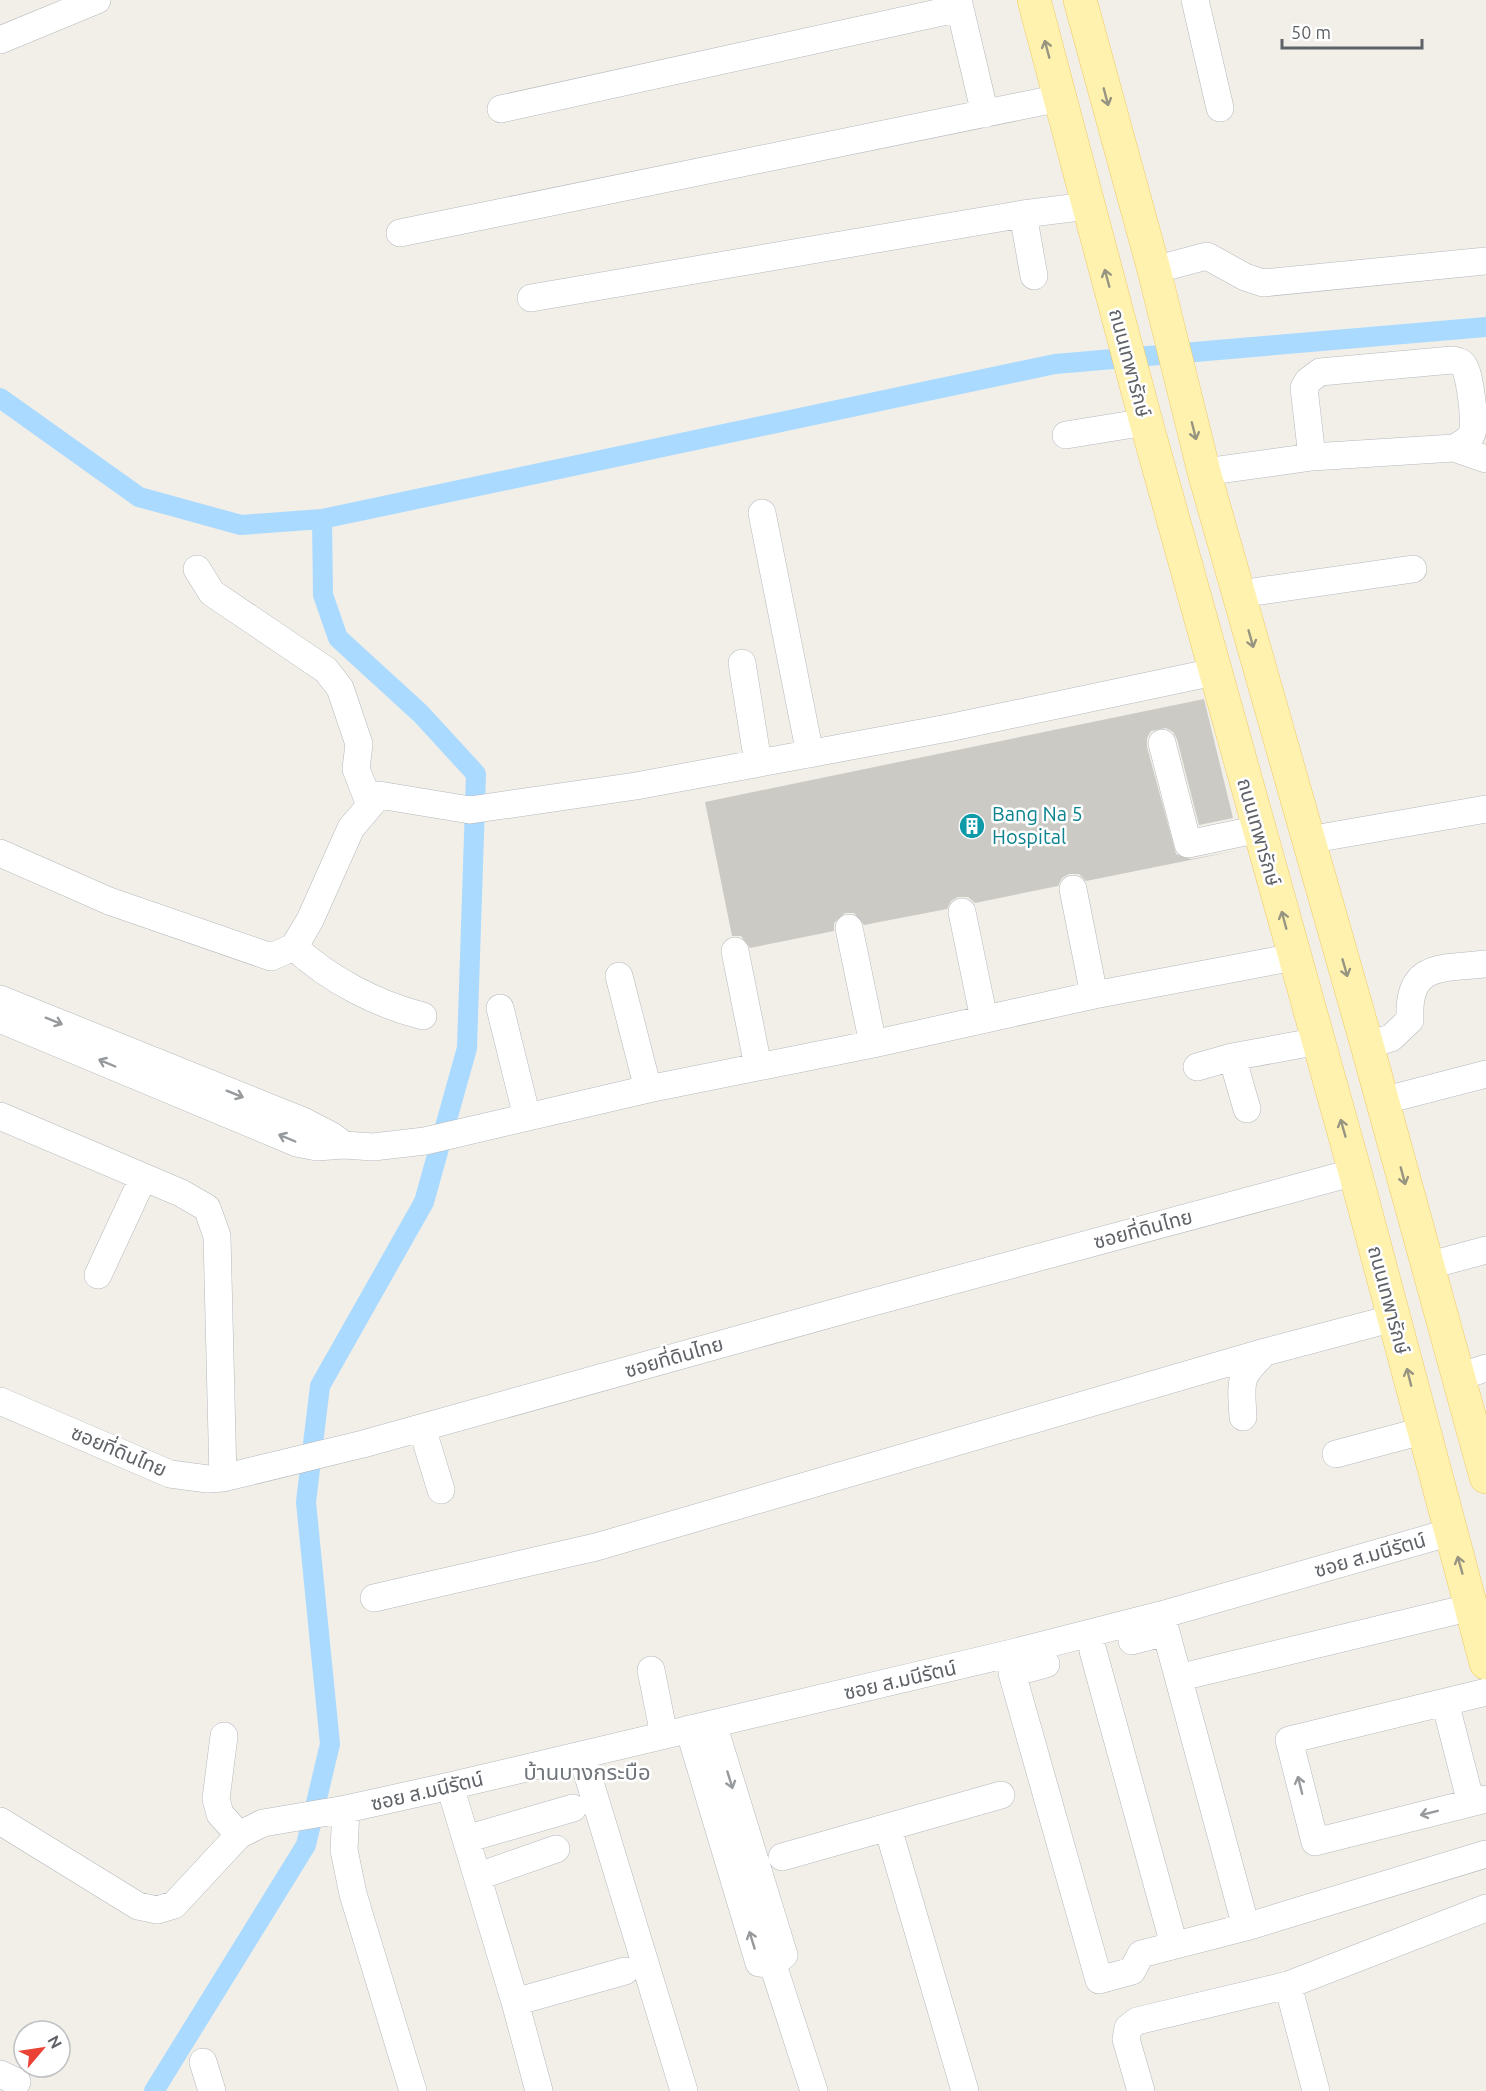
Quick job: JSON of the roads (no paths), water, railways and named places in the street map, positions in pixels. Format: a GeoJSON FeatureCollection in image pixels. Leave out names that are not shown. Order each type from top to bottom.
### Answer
{"type":"FeatureCollection","features":[{"type":"Feature","properties":{"kind":"main road","name":"ถนนเทพารักษ์"},"geometry":{"type":"LineString","coordinates":[[1034,0],[1136,387],[1355,1172],[1395,1318],[1422,1431],[1486,1663]]}},
{"type":"Feature","properties":{"kind":"main road"},"geometry":{"type":"LineString","coordinates":[[1080,0],[1154,270],[1204,472],[1367,1045],[1427,1266],[1472,1372],[1486,1477]]}},
{"type":"Feature","properties":{"kind":"street"},"geometry":{"type":"LineString","coordinates":[[0,40],[97,0]]}},
{"type":"Feature","properties":{"kind":"street"},"geometry":{"type":"LineString","coordinates":[[1195,0],[1220,108]]}},
{"type":"Feature","properties":{"kind":"street"},"geometry":{"type":"LineString","coordinates":[[501,109],[959,4],[985,114]]}},
{"type":"Feature","properties":{"kind":"street"},"geometry":{"type":"LineString","coordinates":[[400,233],[1060,98]]}},
{"type":"Feature","properties":{"kind":"street"},"geometry":{"type":"LineString","coordinates":[[531,298],[1023,214],[1088,206]]}},
{"type":"Feature","properties":{"kind":"street"},"geometry":{"type":"LineString","coordinates":[[1023,214],[1034,276]]}},
{"type":"Feature","properties":{"kind":"street"},"geometry":{"type":"LineString","coordinates":[[1154,270],[1207,256],[1245,277],[1263,283],[1486,261]]}},
{"type":"Feature","properties":{"kind":"street"},"geometry":{"type":"LineString","coordinates":[[1312,457],[1304,388],[1308,381],[1320,372],[1452,360],[1460,362],[1469,377],[1473,428],[1467,440],[1454,448]]}},
{"type":"Feature","properties":{"kind":"street"},"geometry":{"type":"LineString","coordinates":[[1066,435],[1146,422]]}},
{"type":"Feature","properties":{"kind":"street"},"geometry":{"type":"LineString","coordinates":[[1204,472],[1312,457],[1454,448],[1486,459]]}},
{"type":"Feature","properties":{"kind":"street"},"geometry":{"type":"LineString","coordinates":[[762,513],[810,754]]}},
{"type":"Feature","properties":{"kind":"street"},"geometry":{"type":"LineString","coordinates":[[197,569],[212,593],[326,670],[340,688],[359,744],[356,769],[370,805]]}},
{"type":"Feature","properties":{"kind":"street"},"geometry":{"type":"LineString","coordinates":[[1239,594],[1413,569]]}},
{"type":"Feature","properties":{"kind":"street"},"geometry":{"type":"LineString","coordinates":[[742,663],[758,763]]}},
{"type":"Feature","properties":{"kind":"street"},"geometry":{"type":"LineString","coordinates":[[0,853],[109,901],[271,957],[294,947],[309,920],[351,828],[379,795],[470,810],[636,786],[948,728],[1214,672]]}},
{"type":"Feature","properties":{"kind":"street"},"geometry":{"type":"LineString","coordinates":[[1162,743],[1188,844],[1259,829]]}},
{"type":"Feature","properties":{"kind":"street"},"geometry":{"type":"LineString","coordinates":[[1308,840],[1486,809]]}},
{"type":"Feature","properties":{"kind":"street"},"geometry":{"type":"LineString","coordinates":[[1073,890],[1094,995]]}},
{"type":"Feature","properties":{"kind":"street"},"geometry":{"type":"LineString","coordinates":[[962,912],[984,1019]]}},
{"type":"Feature","properties":{"kind":"street"},"geometry":{"type":"LineString","coordinates":[[849,928],[873,1044]]}},
{"type":"Feature","properties":{"kind":"street"},"geometry":{"type":"LineString","coordinates":[[294,947],[316,967],[354,989],[400,1010],[423,1016]]}},
{"type":"Feature","properties":{"kind":"street"},"geometry":{"type":"LineString","coordinates":[[735,951],[758,1066]]}},
{"type":"Feature","properties":{"kind":"street"},"geometry":{"type":"LineString","coordinates":[[0,1019],[180,1083],[303,1121],[344,1145],[373,1147],[425,1141],[648,1089],[873,1044],[1094,995],[1294,957]]}},
{"type":"Feature","properties":{"kind":"street"},"geometry":{"type":"LineString","coordinates":[[1367,1045],[1391,1038],[1410,1020],[1409,999],[1414,983],[1428,972],[1486,964]]}},
{"type":"Feature","properties":{"kind":"street"},"geometry":{"type":"LineString","coordinates":[[619,976],[648,1089]]}},
{"type":"Feature","properties":{"kind":"street"},"geometry":{"type":"LineString","coordinates":[[0,999],[180,1083]]}},
{"type":"Feature","properties":{"kind":"street"},"geometry":{"type":"LineString","coordinates":[[500,1008],[527,1116]]}},
{"type":"Feature","properties":{"kind":"street"},"geometry":{"type":"LineString","coordinates":[[1197,1067],[1232,1057],[1318,1041]]}},
{"type":"Feature","properties":{"kind":"street"},"geometry":{"type":"LineString","coordinates":[[1232,1057],[1247,1109]]}},
{"type":"Feature","properties":{"kind":"street"},"geometry":{"type":"LineString","coordinates":[[1382,1101],[1486,1074]]}},
{"type":"Feature","properties":{"kind":"street"},"geometry":{"type":"LineString","coordinates":[[2,1122],[181,1193],[207,1208],[217,1236],[223,1478]]}},
{"type":"Feature","properties":{"kind":"street","name":"ซอยที่ดินไทย"},"geometry":{"type":"LineString","coordinates":[[0,1401],[170,1474],[208,1479],[223,1478],[422,1428],[1355,1172]]}},
{"type":"Feature","properties":{"kind":"street"},"geometry":{"type":"LineString","coordinates":[[98,1275],[143,1178]]}},
{"type":"Feature","properties":{"kind":"street"},"geometry":{"type":"LineString","coordinates":[[1427,1266],[1486,1250]]}},
{"type":"Feature","properties":{"kind":"street"},"geometry":{"type":"LineString","coordinates":[[374,1598],[596,1547],[1265,1352],[1395,1318]]}},
{"type":"Feature","properties":{"kind":"street"},"geometry":{"type":"LineString","coordinates":[[1243,1417],[1244,1372],[1265,1352]]}},
{"type":"Feature","properties":{"kind":"street"},"geometry":{"type":"LineString","coordinates":[[422,1428],[441,1490]]}},
{"type":"Feature","properties":{"kind":"street"},"geometry":{"type":"LineString","coordinates":[[1336,1454],[1422,1431]]}},
{"type":"Feature","properties":{"kind":"street","name":"ซอย ส.มนีรัตน์"},"geometry":{"type":"LineString","coordinates":[[238,1835],[263,1823],[346,1809],[582,1756],[1085,1635],[1451,1532]]}},
{"type":"Feature","properties":{"kind":"street"},"geometry":{"type":"LineString","coordinates":[[1194,1674],[1472,1607]]}},
{"type":"Feature","properties":{"kind":"street"},"geometry":{"type":"LineString","coordinates":[[1246,1928],[1166,1632],[1012,1672],[1100,1980],[1132,1971],[1141,1954],[1246,1928],[1486,1854]]}},
{"type":"Feature","properties":{"kind":"street"},"geometry":{"type":"LineString","coordinates":[[1093,1651],[1174,1945]]}},
{"type":"Feature","properties":{"kind":"street"},"geometry":{"type":"LineString","coordinates":[[651,1670],[689,1730],[759,1963],[773,1965],[814,2091]]}},
{"type":"Feature","properties":{"kind":"street"},"geometry":{"type":"LineString","coordinates":[[1445,1702],[1478,1801],[1315,1842],[1289,1740],[1486,1692]]}},
{"type":"Feature","properties":{"kind":"street"},"geometry":{"type":"LineString","coordinates":[[0,1821],[138,1906],[157,1910],[174,1905],[238,1835],[220,1814],[216,1799],[224,1736]]}},
{"type":"Feature","properties":{"kind":"street"},"geometry":{"type":"LineString","coordinates":[[582,1756],[684,2091]]}},
{"type":"Feature","properties":{"kind":"street"},"geometry":{"type":"LineString","coordinates":[[450,1786],[479,1876],[540,2091]]}},
{"type":"Feature","properties":{"kind":"street"},"geometry":{"type":"LineString","coordinates":[[782,1857],[1001,1795]]}},
{"type":"Feature","properties":{"kind":"street"},"geometry":{"type":"LineString","coordinates":[[466,1839],[573,1808]]}},
{"type":"Feature","properties":{"kind":"street"},"geometry":{"type":"LineString","coordinates":[[346,1809],[344,1850],[353,1894],[413,2091]]}},
{"type":"Feature","properties":{"kind":"street"},"geometry":{"type":"LineString","coordinates":[[888,1828],[965,2091]]}},
{"type":"Feature","properties":{"kind":"street"},"geometry":{"type":"LineString","coordinates":[[479,1876],[556,1849]]}},
{"type":"Feature","properties":{"kind":"street"},"geometry":{"type":"LineString","coordinates":[[1141,2091],[1126,2039],[1128,2028],[1137,2021],[1288,1985],[1486,1908]]}},
{"type":"Feature","properties":{"kind":"street"},"geometry":{"type":"LineString","coordinates":[[515,2002],[625,1971]]}},
{"type":"Feature","properties":{"kind":"street"},"geometry":{"type":"LineString","coordinates":[[1288,1985],[1317,2091]]}},
{"type":"Feature","properties":{"kind":"street"},"geometry":{"type":"LineString","coordinates":[[203,2062],[212,2091]]}},
{"type":"Feature","properties":{"kind":"waterway"},"geometry":{"type":"LineString","coordinates":[[0,398],[139,497],[241,525],[322,519],[1055,364],[1486,327]]}},
{"type":"Feature","properties":{"kind":"waterway"},"geometry":{"type":"LineString","coordinates":[[154,2091],[306,1845],[330,1744],[306,1502],[320,1386],[424,1202],[467,1048],[476,774],[421,714],[338,638],[323,595],[322,519]]}},
{"type":"Feature","properties":{"kind":"place","name":"Bang Na 5 Hospital"},"geometry":{"type":"Point","coordinates":[972,826]}},
{"type":"Feature","properties":{"kind":"district","name":"บ้านบางกระบือ"},"geometry":{"type":"Point","coordinates":[587,1772]}}]}
